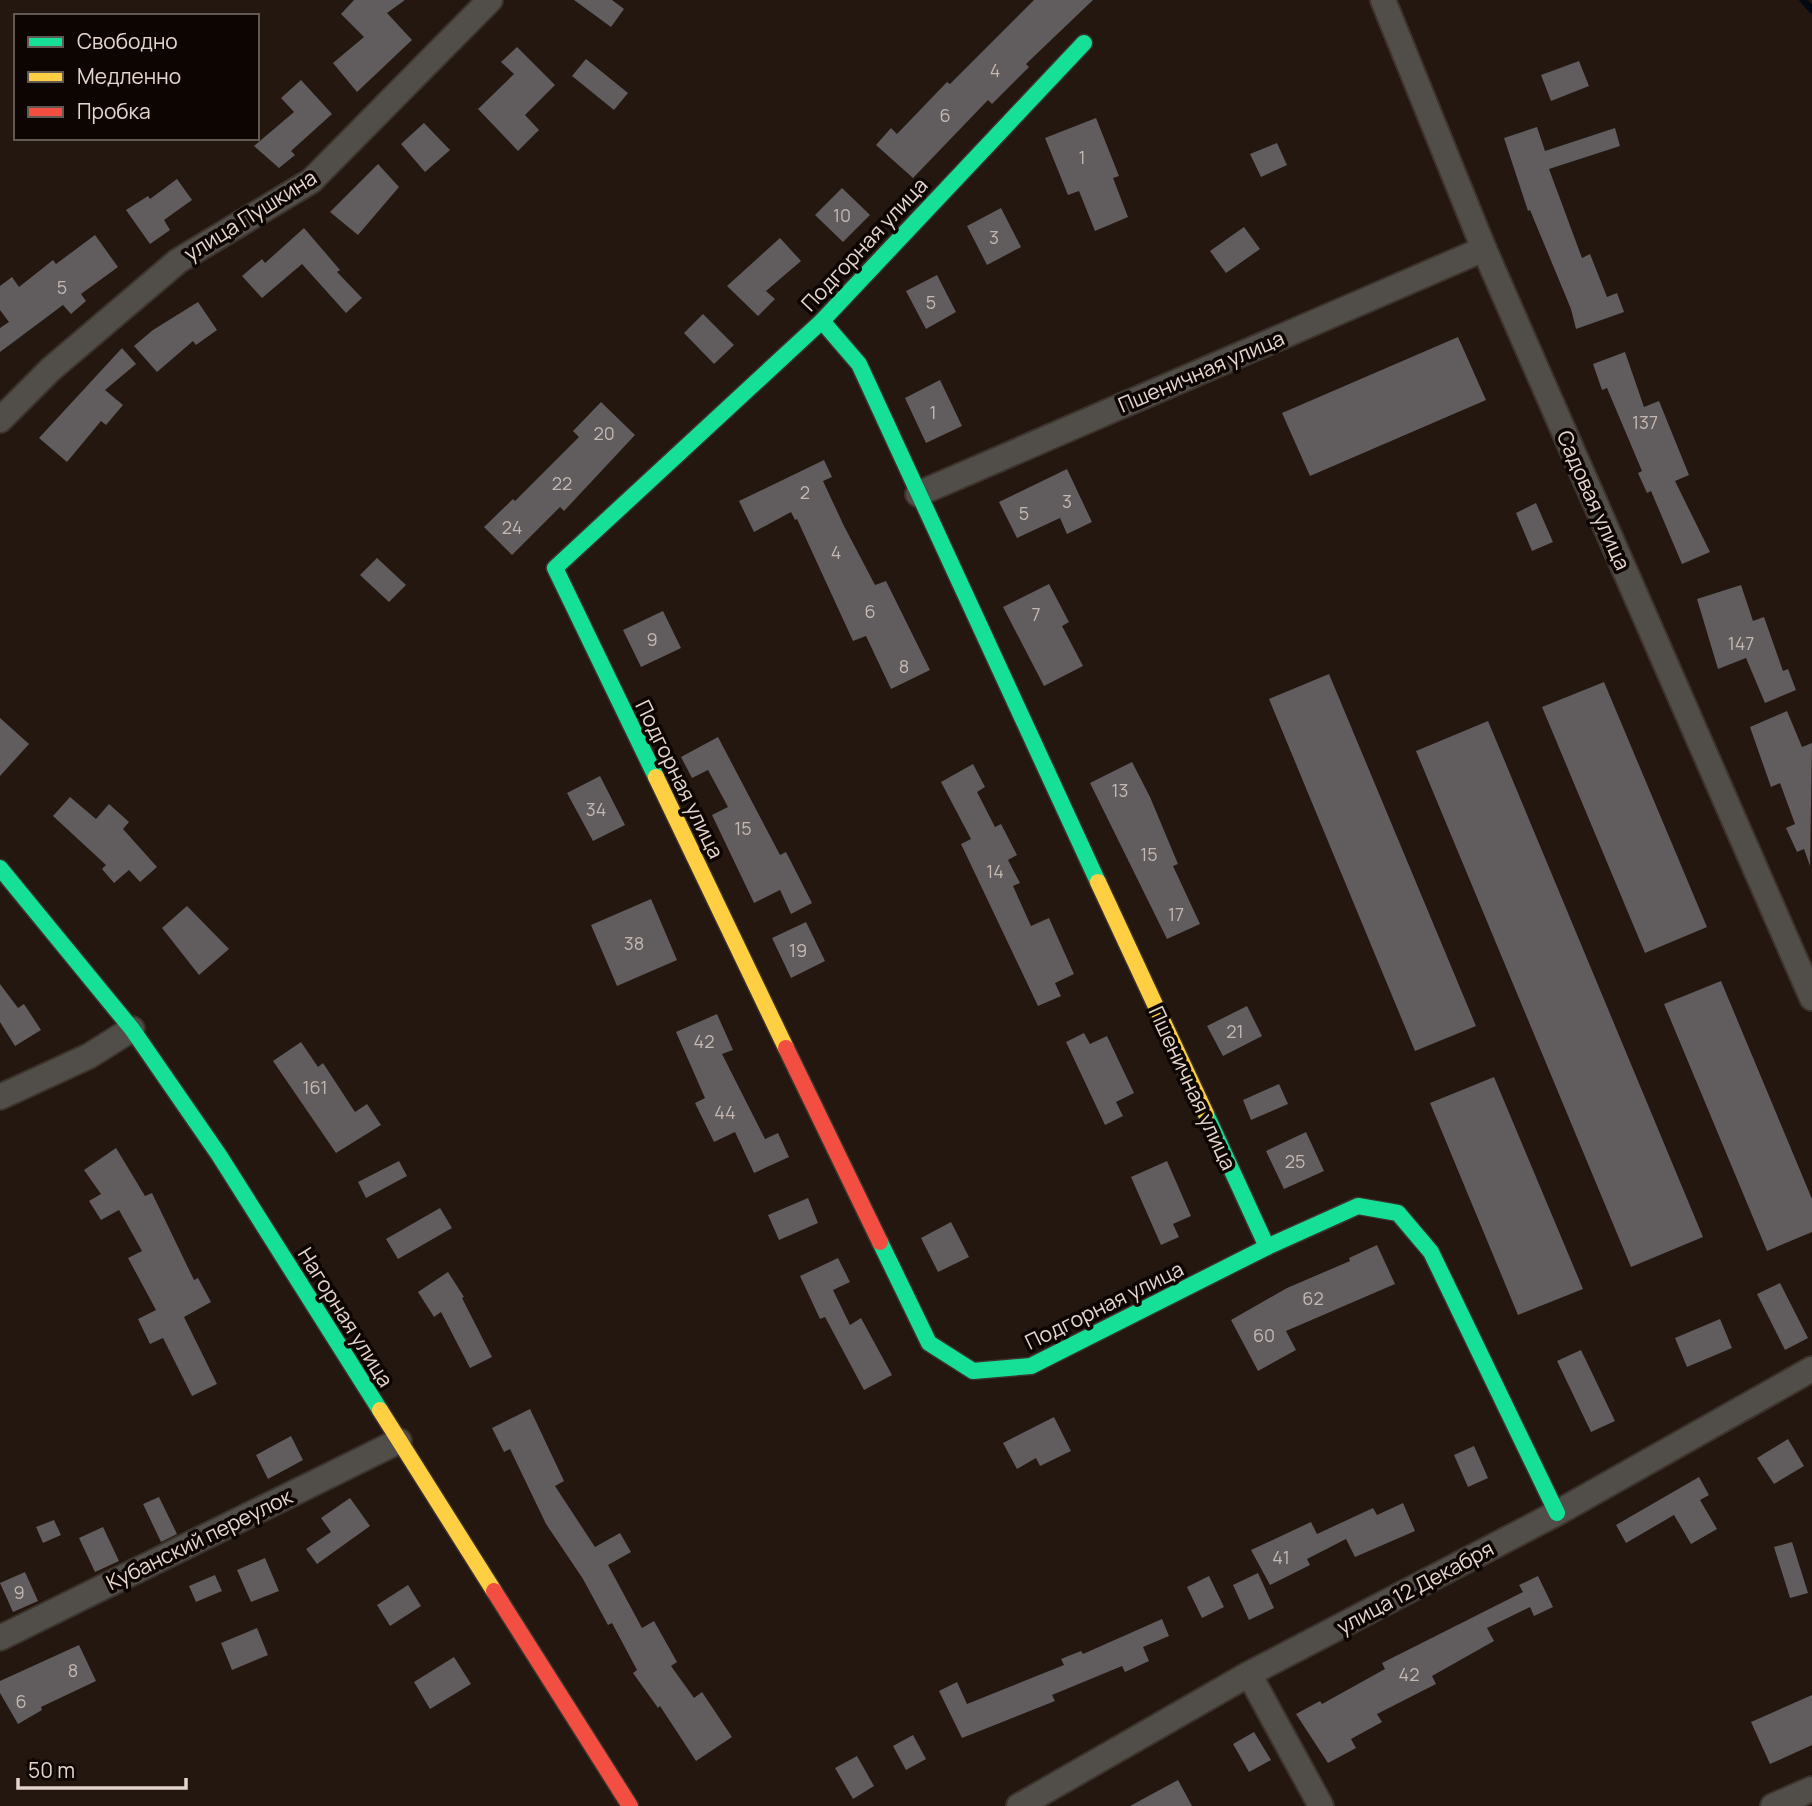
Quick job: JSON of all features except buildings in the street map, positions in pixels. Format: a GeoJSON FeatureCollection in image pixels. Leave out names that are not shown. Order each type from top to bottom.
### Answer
{"type":"FeatureCollection","features":[{"type":"Feature","properties":{"kind":"street","name":"улица Пушкина"},"geometry":{"type":"LineString","coordinates":[[0,420],[51,369],[178,261],[311,181],[490,0]]}},
{"type":"Feature","properties":{"kind":"street","name":"Садовая улица"},"geometry":{"type":"LineString","coordinates":[[1383,0],[1484,248],[1812,998]]}},
{"type":"Feature","properties":{"kind":"street","name":"Подгорная улица"},"geometry":{"type":"LineString","coordinates":[[1084,43],[822,321],[555,568],[929,1343],[973,1371],[1031,1366],[1267,1247]]}},
{"type":"Feature","properties":{"kind":"street","name":"Пшеничная улица"},"geometry":{"type":"LineString","coordinates":[[918,494],[1484,248]]}},
{"type":"Feature","properties":{"kind":"street","name":"Пшеничная улица"},"geometry":{"type":"LineString","coordinates":[[822,321],[859,364],[1267,1247]]}},
{"type":"Feature","properties":{"kind":"street","name":"Нагорная улица"},"geometry":{"type":"LineString","coordinates":[[0,868],[132,1029],[219,1155],[630,1806]]}},
{"type":"Feature","properties":{"kind":"street"},"geometry":{"type":"LineString","coordinates":[[0,1097],[89,1056],[132,1029]]}},
{"type":"Feature","properties":{"kind":"street"},"geometry":{"type":"LineString","coordinates":[[1267,1247],[1358,1206],[1398,1213],[1431,1252],[1557,1513]]}},
{"type":"Feature","properties":{"kind":"street","name":"улица 12 Декабря"},"geometry":{"type":"LineString","coordinates":[[1019,1806],[1249,1674],[1557,1513],[1812,1369]]}},
{"type":"Feature","properties":{"kind":"street","name":"Кубанский переулок"},"geometry":{"type":"LineString","coordinates":[[0,1637],[399,1441]]}},
{"type":"Feature","properties":{"kind":"street"},"geometry":{"type":"LineString","coordinates":[[1249,1674],[1321,1806]]}},
{"type":"Feature","properties":{"kind":"street"},"geometry":{"type":"LineString","coordinates":[[1773,1806],[1812,1789]]}},
{"type":"Feature","properties":{"kind":"waterway"},"geometry":{"type":"LineString","coordinates":[[1803,0],[1812,10]]}},
{"type":"Feature","properties":{"kind":"traffic: fast"},"geometry":{"type":"LineString","coordinates":[[656,777],[555,568],[822,321],[1084,43]]}},
{"type":"Feature","properties":{"kind":"traffic: fast"},"geometry":{"type":"LineString","coordinates":[[822,321],[859,364],[1098,882]]}},
{"type":"Feature","properties":{"kind":"traffic: fast"},"geometry":{"type":"LineString","coordinates":[[0,868],[132,1029],[219,1155],[380,1410]]}},
{"type":"Feature","properties":{"kind":"traffic: fast"},"geometry":{"type":"LineString","coordinates":[[1206,1114],[1267,1247],[1358,1206],[1398,1213],[1431,1252],[1557,1513]]}},
{"type":"Feature","properties":{"kind":"traffic: fast"},"geometry":{"type":"LineString","coordinates":[[880,1242],[929,1343],[973,1371],[1031,1366],[1267,1247]]}},
{"type":"Feature","properties":{"kind":"traffic: slow"},"geometry":{"type":"LineString","coordinates":[[656,777],[786,1048]]}},
{"type":"Feature","properties":{"kind":"traffic: slow"},"geometry":{"type":"LineString","coordinates":[[1098,882],[1206,1114]]}},
{"type":"Feature","properties":{"kind":"traffic: slow"},"geometry":{"type":"LineString","coordinates":[[380,1410],[494,1591]]}},
{"type":"Feature","properties":{"kind":"traffic: jam"},"geometry":{"type":"LineString","coordinates":[[786,1048],[880,1242]]}},
{"type":"Feature","properties":{"kind":"traffic: jam"},"geometry":{"type":"LineString","coordinates":[[494,1591],[630,1806]]}}]}
